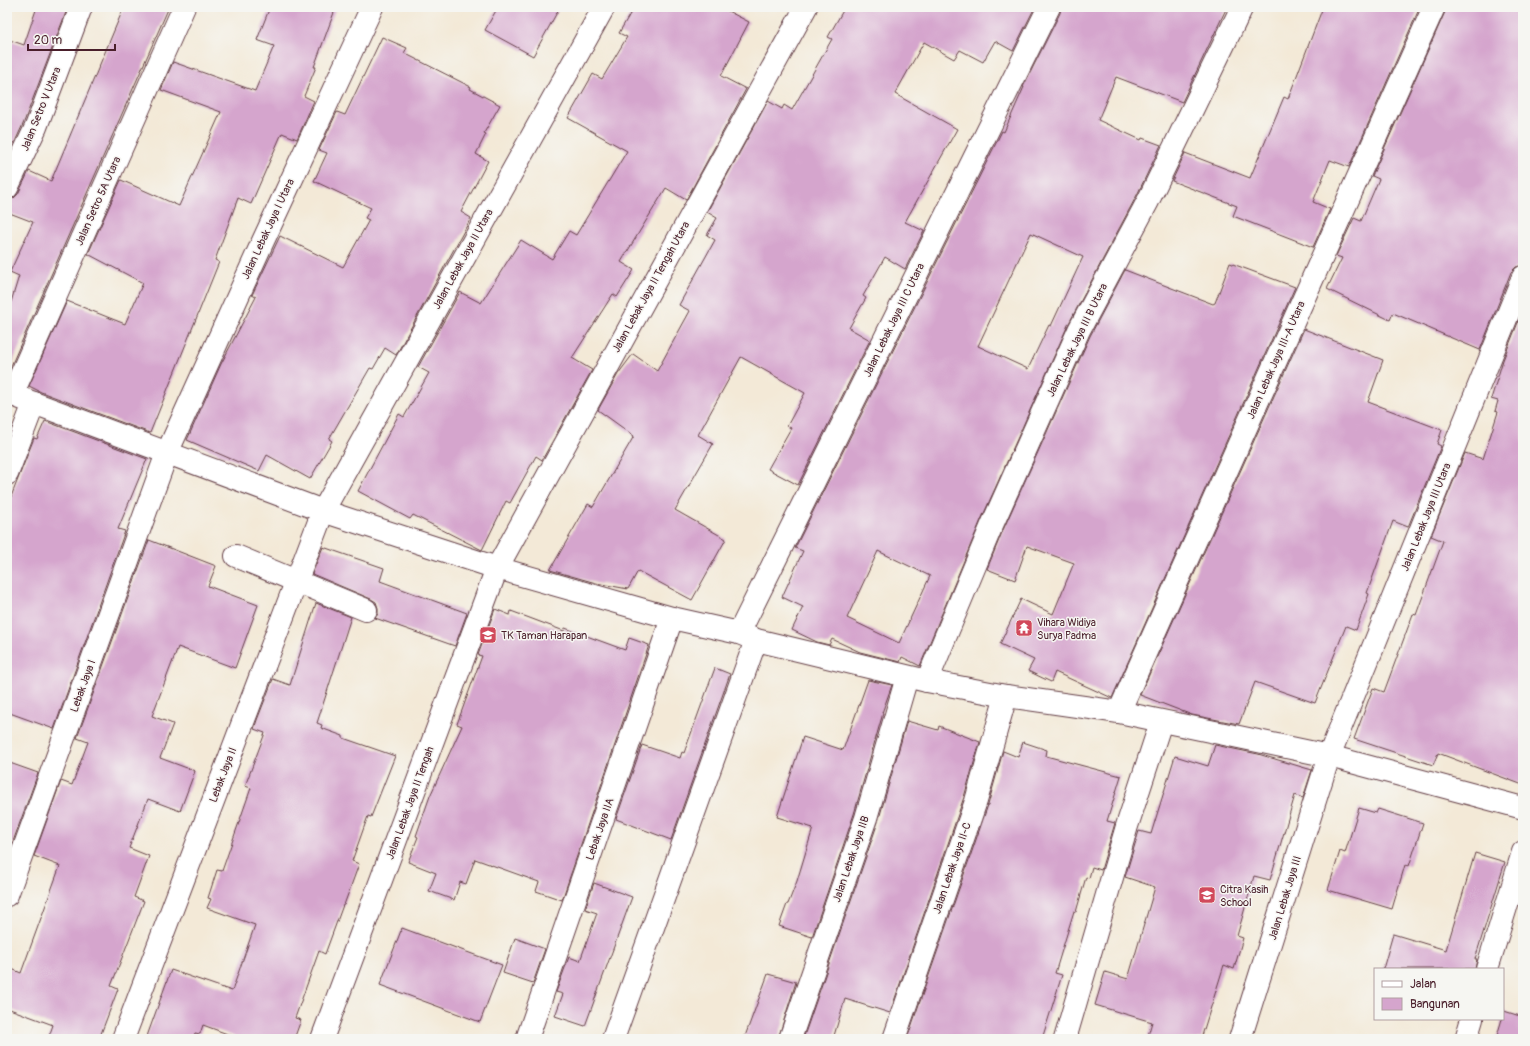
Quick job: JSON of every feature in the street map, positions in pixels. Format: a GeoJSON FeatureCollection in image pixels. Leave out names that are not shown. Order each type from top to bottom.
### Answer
{"type":"FeatureCollection","features":[{"type":"Feature","properties":{"kind":"street","name":"Jalan Setro V Utara"},"geometry":{"type":"LineString","coordinates":[[7,188],[36,128],[81,7]]}},
{"type":"Feature","properties":{"kind":"street","name":"Jalan Setro 5A Utara"},"geometry":{"type":"LineString","coordinates":[[10,394],[184,7]]}},
{"type":"Feature","properties":{"kind":"street","name":"Jalan Lebak Jaya I Utara"},"geometry":{"type":"LineString","coordinates":[[158,478],[263,241],[372,7]]}},
{"type":"Feature","properties":{"kind":"street","name":"Jalan Lebak Jaya II Utara"},"geometry":{"type":"LineString","coordinates":[[323,511],[604,7]]}},
{"type":"Feature","properties":{"kind":"street","name":"Jalan Lebak Jaya II Tengah Utara"},"geometry":{"type":"LineString","coordinates":[[497,568],[806,7]]}},
{"type":"Feature","properties":{"kind":"street","name":"Jalan Lebak Jaya III C Utara"},"geometry":{"type":"LineString","coordinates":[[613,1039],[748,637],[1049,7]]}},
{"type":"Feature","properties":{"kind":"street","name":"Jalan Lebak Jaya III B Utara"},"geometry":{"type":"LineString","coordinates":[[917,679],[992,525],[1079,330],[1148,201],[1242,7]]}},
{"type":"Feature","properties":{"kind":"street","name":"Jalan Lebak Jaya III-A Utara"},"geometry":{"type":"LineString","coordinates":[[1119,712],[1434,7]]}},
{"type":"Feature","properties":{"kind":"street","name":"Jalan Lebak Jaya III Utara"},"geometry":{"type":"LineString","coordinates":[[1329,756],[1523,278]]}},
{"type":"Feature","properties":{"kind":"street"},"geometry":{"type":"LineString","coordinates":[[10,394],[323,511],[497,568],[672,618],[917,679],[1006,696],[1119,712],[1329,756],[1523,808]]}},
{"type":"Feature","properties":{"kind":"street"},"geometry":{"type":"LineString","coordinates":[[7,474],[34,403]]}},
{"type":"Feature","properties":{"kind":"street","name":"Lebak Jaya I"},"geometry":{"type":"LineString","coordinates":[[7,895],[158,478]]}},
{"type":"Feature","properties":{"kind":"street","name":"Lebak Jaya II"},"geometry":{"type":"LineString","coordinates":[[123,1039],[323,511]]}},
{"type":"Feature","properties":{"kind":"street"},"geometry":{"type":"LineString","coordinates":[[236,556],[366,610]]}},
{"type":"Feature","properties":{"kind":"street","name":"Jalan Lebak Jaya II Tengah"},"geometry":{"type":"LineString","coordinates":[[322,1039],[497,568]]}},
{"type":"Feature","properties":{"kind":"street","name":"Lebak Jaya IIA"},"geometry":{"type":"LineString","coordinates":[[527,1039],[672,618]]}},
{"type":"Feature","properties":{"kind":"street","name":"Jalan Lebak Jaya IIB"},"geometry":{"type":"LineString","coordinates":[[790,1039],[866,818],[917,679]]}},
{"type":"Feature","properties":{"kind":"street","name":"Jalan Lebak Jaya II-C"},"geometry":{"type":"LineString","coordinates":[[894,1039],[976,800],[1006,696]]}},
{"type":"Feature","properties":{"kind":"street"},"geometry":{"type":"LineString","coordinates":[[1064,1039],[1127,826],[1161,722]]}},
{"type":"Feature","properties":{"kind":"street","name":"Jalan Lebak Jaya III"},"geometry":{"type":"LineString","coordinates":[[1240,1039],[1329,756]]}},
{"type":"Feature","properties":{"kind":"street"},"geometry":{"type":"LineString","coordinates":[[1487,968],[1523,852]]}},
{"type":"Feature","properties":{"kind":"street"},"geometry":{"type":"LineString","coordinates":[[1466,1039],[1472,1020]]}},
{"type":"Feature","properties":{"kind":"building"},"geometry":{"type":"Polygon","coordinates":[[[37,7],[68,7],[24,122],[7,159],[7,39],[24,45],[37,7]]]}},
{"type":"Feature","properties":{"kind":"building"},"geometry":{"type":"Polygon","coordinates":[[[124,7],[169,7],[7,375],[7,315],[19,276],[10,272],[33,222],[7,212],[7,200],[14,198],[18,194],[29,171],[51,181],[124,7]]]}},
{"type":"Feature","properties":{"kind":"building"},"geometry":{"type":"Polygon","coordinates":[[[270,7],[336,7],[314,67],[316,67],[304,96],[314,101],[297,139],[282,133],[251,204],[238,198],[215,260],[219,262],[150,433],[41,392],[29,386],[67,301],[125,324],[143,283],[88,254],[121,180],[179,206],[221,112],[161,90],[173,62],[255,91],[274,46],[257,40],[270,7]]]}},
{"type":"Feature","properties":{"kind":"building"},"geometry":{"type":"Polygon","coordinates":[[[498,7],[560,7],[533,56],[485,30],[498,7]]]}},
{"type":"Feature","properties":{"kind":"building"},"geometry":{"type":"Polygon","coordinates":[[[634,7],[720,7],[749,22],[721,76],[746,89],[686,200],[666,188],[621,262],[634,270],[617,297],[613,294],[572,358],[592,370],[542,460],[536,456],[510,503],[506,501],[482,550],[413,515],[410,519],[358,491],[399,414],[404,417],[429,373],[418,367],[460,292],[481,303],[521,240],[552,259],[569,231],[576,235],[627,151],[568,118],[593,74],[602,79],[627,37],[619,33],[634,7]]]}},
{"type":"Feature","properties":{"kind":"building"},"geometry":{"type":"Polygon","coordinates":[[[845,7],[1035,7],[1013,51],[995,41],[983,62],[960,50],[954,59],[924,42],[895,94],[957,129],[905,222],[924,231],[905,269],[885,257],[863,296],[866,298],[849,328],[870,340],[798,485],[768,469],[791,428],[787,426],[805,393],[741,357],[698,435],[713,444],[675,510],[726,539],[692,600],[638,571],[628,589],[596,583],[550,570],[588,504],[593,507],[634,436],[598,410],[618,374],[633,354],[657,371],[690,311],[679,305],[715,240],[707,235],[717,218],[707,212],[768,101],[782,109],[784,105],[792,110],[832,39],[828,37],[845,7]]]}},
{"type":"Feature","properties":{"kind":"building"},"geometry":{"type":"Polygon","coordinates":[[[1061,7],[1227,7],[1182,102],[1116,77],[1098,120],[1141,140],[1142,138],[1161,145],[1137,195],[1068,325],[981,520],[920,666],[902,657],[900,662],[860,652],[832,639],[829,645],[817,642],[792,630],[803,607],[782,597],[803,551],[795,548],[1002,131],[1004,132],[1023,87],[1060,13],[1061,7]],[[1031,233],[978,346],[1028,369],[1049,325],[1051,326],[1083,257],[1031,233]],[[878,551],[847,618],[899,643],[930,576],[878,551]]]}},
{"type":"Feature","properties":{"kind":"building"},"geometry":{"type":"Polygon","coordinates":[[[1323,7],[1420,7],[1349,167],[1330,160],[1313,202],[1330,209],[1313,247],[1233,216],[1237,206],[1172,181],[1185,153],[1250,178],[1284,97],[1288,99],[1323,7]]]}},
{"type":"Feature","properties":{"kind":"building"},"geometry":{"type":"Polygon","coordinates":[[[1446,7],[1523,7],[1523,265],[1516,267],[1511,272],[1480,350],[1393,313],[1390,320],[1327,289],[1342,258],[1336,256],[1354,218],[1361,221],[1379,179],[1372,176],[1446,7]]]}},
{"type":"Feature","properties":{"kind":"building"},"geometry":{"type":"Polygon","coordinates":[[[382,37],[407,48],[404,53],[471,87],[470,89],[500,105],[484,133],[486,134],[476,154],[488,161],[461,212],[471,218],[396,355],[385,348],[373,369],[370,368],[329,439],[332,441],[310,479],[267,455],[259,471],[187,440],[221,364],[256,297],[252,295],[280,236],[343,267],[369,220],[365,218],[371,208],[314,181],[327,153],[319,150],[337,112],[345,115],[382,37]]]}},
{"type":"Feature","properties":{"kind":"building"},"geometry":{"type":"Polygon","coordinates":[[[1230,263],[1295,287],[1112,698],[1055,672],[1051,682],[1028,671],[1034,660],[1000,644],[1021,599],[1053,614],[1074,563],[1027,546],[1015,580],[987,569],[1003,530],[1090,336],[1125,270],[1213,304],[1215,303],[1230,263]]]}},
{"type":"Feature","properties":{"kind":"building"},"geometry":{"type":"Polygon","coordinates":[[[1523,310],[1523,785],[1438,753],[1433,765],[1354,739],[1373,688],[1384,692],[1413,614],[1416,615],[1443,541],[1431,536],[1465,453],[1483,459],[1498,412],[1495,411],[1498,401],[1491,399],[1503,360],[1523,310]]]}},
{"type":"Feature","properties":{"kind":"building"},"geometry":{"type":"Polygon","coordinates":[[[1304,329],[1383,360],[1368,402],[1442,430],[1437,444],[1441,446],[1408,527],[1393,521],[1367,593],[1369,594],[1356,630],[1346,626],[1315,703],[1255,682],[1239,724],[1192,715],[1140,695],[1304,329]]]}},
{"type":"Feature","properties":{"kind":"building"},"geometry":{"type":"Polygon","coordinates":[[[45,421],[147,459],[118,529],[125,531],[54,729],[7,712],[7,507],[34,438],[37,439],[45,421]]]}},
{"type":"Feature","properties":{"kind":"building"},"geometry":{"type":"Polygon","coordinates":[[[149,540],[216,566],[208,586],[258,605],[235,668],[178,647],[152,716],[173,724],[160,758],[195,771],[180,811],[148,799],[129,848],[149,856],[134,897],[144,901],[111,986],[118,989],[99,1039],[48,1039],[53,1025],[7,1008],[7,967],[21,973],[60,866],[34,856],[61,781],[72,785],[88,742],[77,738],[149,540]]]}},
{"type":"Feature","properties":{"kind":"building"},"geometry":{"type":"Polygon","coordinates":[[[323,547],[384,568],[380,581],[467,613],[455,646],[375,618],[378,614],[376,602],[312,574],[323,547]]]}},
{"type":"Feature","properties":{"kind":"building"},"geometry":{"type":"Polygon","coordinates":[[[316,603],[351,617],[317,723],[322,725],[321,728],[343,736],[343,738],[395,756],[371,817],[368,816],[352,861],[359,864],[344,905],[325,954],[319,951],[295,1018],[301,1020],[294,1039],[241,1039],[203,1025],[200,1034],[195,1033],[193,1039],[146,1039],[171,970],[232,991],[255,925],[207,908],[211,899],[208,898],[217,870],[222,871],[251,788],[245,786],[265,733],[254,729],[257,720],[273,679],[290,685],[316,603]]]}},
{"type":"Feature","properties":{"kind":"building"},"geometry":{"type":"Polygon","coordinates":[[[495,609],[510,615],[511,611],[564,631],[565,628],[625,650],[629,638],[649,645],[562,900],[536,891],[539,882],[475,859],[466,884],[460,882],[454,900],[429,891],[436,873],[408,862],[418,837],[416,836],[430,796],[462,726],[457,724],[482,656],[478,655],[495,609]]]}},
{"type":"Feature","properties":{"kind":"building"},"geometry":{"type":"Polygon","coordinates":[[[715,668],[730,674],[671,840],[616,819],[642,745],[680,758],[682,752],[684,753],[715,668]]]}},
{"type":"Feature","properties":{"kind":"building"},"geometry":{"type":"Polygon","coordinates":[[[868,680],[892,685],[882,713],[854,814],[812,937],[779,926],[797,881],[813,828],[777,817],[803,737],[843,750],[868,680]]]}},
{"type":"Feature","properties":{"kind":"building"},"geometry":{"type":"Polygon","coordinates":[[[907,721],[938,730],[939,726],[980,742],[964,797],[890,1013],[845,999],[833,1039],[803,1039],[878,822],[907,721]]]}},
{"type":"Feature","properties":{"kind":"building"},"geometry":{"type":"Polygon","coordinates":[[[1023,742],[1047,750],[1046,756],[1121,776],[1107,821],[1115,823],[1101,870],[1092,867],[1089,878],[1086,877],[1076,912],[1074,911],[1055,973],[1062,975],[1042,1039],[907,1039],[988,805],[1003,751],[1018,757],[1023,742]]]}},
{"type":"Feature","properties":{"kind":"building"},"geometry":{"type":"Polygon","coordinates":[[[1215,745],[1258,754],[1312,770],[1303,798],[1295,795],[1270,880],[1254,876],[1237,936],[1243,938],[1234,969],[1224,965],[1201,1039],[1147,1039],[1152,1022],[1095,1005],[1105,972],[1128,979],[1155,887],[1125,877],[1139,831],[1151,834],[1175,756],[1208,766],[1215,745]]]}},
{"type":"Feature","properties":{"kind":"building"},"geometry":{"type":"Polygon","coordinates":[[[7,762],[38,773],[11,847],[7,846],[7,762]]]}},
{"type":"Feature","properties":{"kind":"building"},"geometry":{"type":"Polygon","coordinates":[[[1359,808],[1376,813],[1378,809],[1423,823],[1409,866],[1405,865],[1392,909],[1328,890],[1340,851],[1345,853],[1359,808]]]}},
{"type":"Feature","properties":{"kind":"building"},"geometry":{"type":"Polygon","coordinates":[[[1475,853],[1505,862],[1475,959],[1477,959],[1475,968],[1383,968],[1393,934],[1446,950],[1475,853]]]}},
{"type":"Feature","properties":{"kind":"building"},"geometry":{"type":"Polygon","coordinates":[[[594,883],[632,897],[585,1026],[555,1016],[563,994],[556,992],[569,957],[580,961],[597,913],[585,909],[594,883]]]}},
{"type":"Feature","properties":{"kind":"building"},"geometry":{"type":"Polygon","coordinates":[[[402,928],[502,965],[480,1022],[380,985],[402,928]]]}},
{"type":"Feature","properties":{"kind":"building"},"geometry":{"type":"Polygon","coordinates":[[[515,938],[545,949],[533,983],[503,973],[515,938]]]}},
{"type":"Feature","properties":{"kind":"building"},"geometry":{"type":"Polygon","coordinates":[[[768,974],[796,982],[778,1039],[744,1039],[768,974]]]}},
{"type":"Feature","properties":{"kind":"building"},"geometry":{"type":"Polygon","coordinates":[[[1504,1011],[1523,1017],[1523,1039],[1496,1039],[1502,1020],[1504,1020],[1504,1011]]]}},
{"type":"Feature","properties":{"kind":"place","name":"Vihara Widiya Surya Padma"},"geometry":{"type":"Point","coordinates":[1024,628]}},
{"type":"Feature","properties":{"kind":"place","name":"TK Taman Harapan"},"geometry":{"type":"Point","coordinates":[488,635]}},
{"type":"Feature","properties":{"kind":"place","name":"Citra Kasih School"},"geometry":{"type":"Point","coordinates":[1207,895]}}]}
